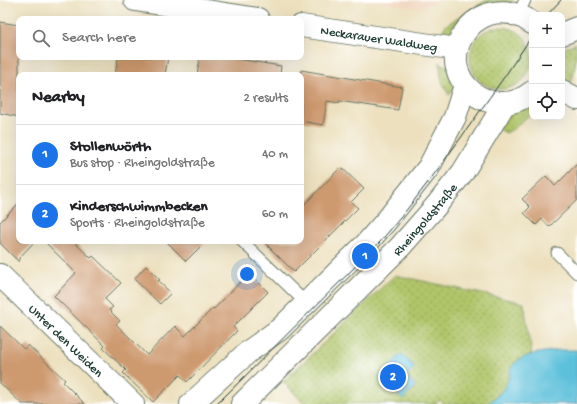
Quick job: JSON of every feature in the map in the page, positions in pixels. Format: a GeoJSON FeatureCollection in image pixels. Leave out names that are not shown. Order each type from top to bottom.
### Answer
{"type":"FeatureCollection","features":[{"type":"Feature","properties":{"kind":"street"},"geometry":{"type":"LineString","coordinates":[[135,0],[239,16]]}},
{"type":"Feature","properties":{"kind":"street"},"geometry":{"type":"LineString","coordinates":[[525,13],[496,13],[475,21],[461,38],[457,49],[456,58],[460,77],[465,85],[478,97],[491,102],[505,103],[516,101],[529,94]]}},
{"type":"Feature","properties":{"kind":"street","name":"Neckarauer Waldweg"},"geometry":{"type":"LineString","coordinates":[[304,26],[457,49]]}},
{"type":"Feature","properties":{"kind":"street"},"geometry":{"type":"LineString","coordinates":[[565,33],[577,28]]}},
{"type":"Feature","properties":{"kind":"street","name":"Rheingoldstraße"},"geometry":{"type":"LineString","coordinates":[[191,404],[248,352],[280,329],[366,244],[429,167],[455,117],[465,85]]}},
{"type":"Feature","properties":{"kind":"street"},"geometry":{"type":"LineString","coordinates":[[565,93],[577,99]]}},
{"type":"Feature","properties":{"kind":"street","name":"Rheingoldstraße"},"geometry":{"type":"LineString","coordinates":[[242,404],[400,248],[464,172],[505,103]]}},
{"type":"Feature","properties":{"kind":"street","name":"Unter den Weiden"},"geometry":{"type":"LineString","coordinates":[[0,275],[133,404]]}},
{"type":"Feature","properties":{"kind":"lane"},"geometry":{"type":"LineString","coordinates":[[245,244],[306,303]]}},
{"type":"Feature","properties":{"kind":"lane"},"geometry":{"type":"LineString","coordinates":[[556,253],[577,273]]}},
{"type":"Feature","properties":{"kind":"shaded area"},"geometry":{"type":"Polygon","coordinates":[[[364,0],[439,0],[420,8],[364,0]]]}},
{"type":"Feature","properties":{"kind":"green space"},"geometry":{"type":"Polygon","coordinates":[[[487,0],[514,0],[506,6],[453,32],[439,36],[446,25],[487,0]]]}},
{"type":"Feature","properties":{"kind":"green space"},"geometry":{"type":"Polygon","coordinates":[[[495,27],[507,27],[518,32],[529,44],[529,72],[523,80],[513,87],[507,89],[495,89],[489,87],[479,80],[472,70],[470,64],[470,52],[472,46],[479,36],[489,29],[495,27]]]}},
{"type":"Feature","properties":{"kind":"green space"},"geometry":{"type":"Polygon","coordinates":[[[576,43],[575,64],[570,85],[565,83],[565,48],[576,43]]]}},
{"type":"Feature","properties":{"kind":"green space"},"geometry":{"type":"Polygon","coordinates":[[[440,63],[448,67],[455,88],[449,95],[442,80],[440,63]]]}},
{"type":"Feature","properties":{"kind":"green space"},"geometry":{"type":"Polygon","coordinates":[[[529,103],[529,116],[506,133],[497,128],[505,116],[529,103]]]}},
{"type":"Feature","properties":{"kind":"green space"},"geometry":{"type":"Polygon","coordinates":[[[395,275],[524,303],[532,355],[518,361],[511,369],[503,390],[487,404],[444,404],[440,400],[436,404],[305,404],[283,382],[395,275]]]}},
{"type":"Feature","properties":{"kind":"water"},"geometry":{"type":"Polygon","coordinates":[[[560,350],[577,350],[577,404],[487,404],[502,391],[509,379],[511,368],[520,359],[533,354],[560,350]]]}},
{"type":"Feature","properties":{"kind":"water"},"geometry":{"type":"Polygon","coordinates":[[[401,354],[415,367],[406,376],[416,386],[403,400],[379,377],[401,354]]]}},
{"type":"Feature","properties":{"kind":"building"},"geometry":{"type":"Polygon","coordinates":[[[0,22],[16,25],[16,60],[19,60],[19,72],[16,72],[16,116],[0,113],[0,22]]]}},
{"type":"Feature","properties":{"kind":"building"},"geometry":{"type":"Polygon","coordinates":[[[118,60],[168,60],[166,72],[116,72],[118,60]]]}},
{"type":"Feature","properties":{"kind":"building"},"geometry":{"type":"Polygon","coordinates":[[[200,60],[244,60],[281,66],[280,72],[198,72],[200,60]]]}},
{"type":"Feature","properties":{"kind":"building"},"geometry":{"type":"Polygon","coordinates":[[[301,70],[402,87],[398,110],[339,101],[339,103],[327,101],[323,125],[304,122],[304,72],[301,72],[301,70]]]}},
{"type":"Feature","properties":{"kind":"building"},"geometry":{"type":"Polygon","coordinates":[[[577,164],[577,200],[549,227],[542,219],[536,225],[524,213],[530,207],[522,199],[546,176],[555,186],[577,164]]]}},
{"type":"Feature","properties":{"kind":"building"},"geometry":{"type":"Polygon","coordinates":[[[341,167],[364,189],[351,202],[358,208],[294,272],[266,244],[304,244],[304,205],[341,167]]]}},
{"type":"Feature","properties":{"kind":"building"},"geometry":{"type":"Polygon","coordinates":[[[16,206],[16,244],[32,244],[19,258],[19,262],[0,243],[0,222],[16,206]]]}},
{"type":"Feature","properties":{"kind":"building"},"geometry":{"type":"Polygon","coordinates":[[[47,244],[76,244],[91,258],[93,256],[121,283],[105,299],[113,307],[109,310],[120,321],[116,324],[147,355],[175,326],[185,336],[249,273],[268,292],[233,327],[237,331],[187,382],[180,375],[153,402],[123,373],[126,370],[103,348],[105,346],[54,296],[76,273],[47,244]]]}},
{"type":"Feature","properties":{"kind":"building"},"geometry":{"type":"Polygon","coordinates":[[[169,244],[203,244],[186,261],[169,244]]]}},
{"type":"Feature","properties":{"kind":"building"},"geometry":{"type":"Polygon","coordinates":[[[146,266],[160,280],[158,281],[171,293],[160,304],[134,279],[146,266]]]}},
{"type":"Feature","properties":{"kind":"building"},"geometry":{"type":"Polygon","coordinates":[[[0,326],[24,349],[28,345],[65,380],[63,382],[85,404],[22,404],[0,383],[0,326]]]}},
{"type":"Feature","properties":{"kind":"tram line"},"geometry":{"type":"LineString","coordinates":[[550,12],[561,0]]}},
{"type":"Feature","properties":{"kind":"tram line"},"geometry":{"type":"LineString","coordinates":[[217,404],[380,242],[444,161],[529,40]]}},
{"type":"Feature","properties":{"kind":"place","name":"Stollenwörth"},"geometry":{"type":"Point","coordinates":[365,256]}},
{"type":"Feature","properties":{"kind":"place","name":"Kinderschwimmbecken"},"geometry":{"type":"Point","coordinates":[393,377]}}]}
